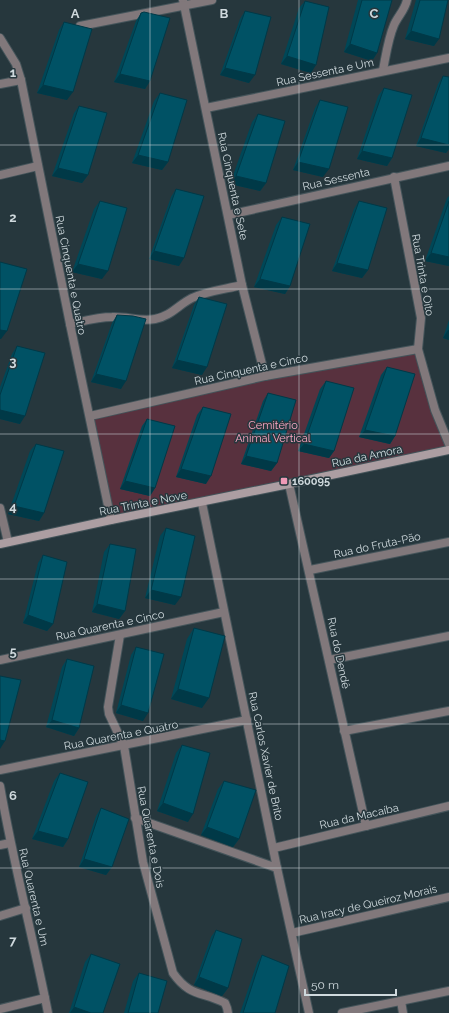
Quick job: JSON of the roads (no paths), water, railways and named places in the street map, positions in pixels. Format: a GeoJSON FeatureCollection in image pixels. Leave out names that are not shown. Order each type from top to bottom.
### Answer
{"type":"FeatureCollection","features":[{"type":"Feature","properties":{"kind":"street"},"geometry":{"type":"LineString","coordinates":[[80,26],[184,3],[212,0]]}},
{"type":"Feature","properties":{"kind":"street"},"geometry":{"type":"LineString","coordinates":[[383,70],[390,37],[395,24],[406,6],[407,0]]}},
{"type":"Feature","properties":{"kind":"street","name":"Rua Cinquenta e Sete"},"geometry":{"type":"LineString","coordinates":[[184,3],[242,285],[265,376]]}},
{"type":"Feature","properties":{"kind":"street","name":"Rua Cinquenta e Quatro"},"geometry":{"type":"LineString","coordinates":[[0,38],[16,64],[21,80],[111,520]]}},
{"type":"Feature","properties":{"kind":"street","name":"Rua Sessenta e Um"},"geometry":{"type":"LineString","coordinates":[[206,108],[383,70],[449,58]]}},
{"type":"Feature","properties":{"kind":"street"},"geometry":{"type":"LineString","coordinates":[[0,84],[21,80]]}},
{"type":"Feature","properties":{"kind":"street"},"geometry":{"type":"LineString","coordinates":[[0,175],[38,166]]}},
{"type":"Feature","properties":{"kind":"street","name":"Rua Sessenta"},"geometry":{"type":"LineString","coordinates":[[228,214],[449,166]]}},
{"type":"Feature","properties":{"kind":"street","name":"Rua Trinta e Oito"},"geometry":{"type":"LineString","coordinates":[[394,177],[421,318],[418,349],[435,410],[449,444]]}},
{"type":"Feature","properties":{"kind":"street"},"geometry":{"type":"LineString","coordinates":[[70,324],[114,316],[139,320],[155,319],[168,315],[190,299],[200,295],[242,285]]}},
{"type":"Feature","properties":{"kind":"street","name":"Rua Cinquenta e Cinco"},"geometry":{"type":"LineString","coordinates":[[90,416],[265,376],[418,349]]}},
{"type":"Feature","properties":{"kind":"street","name":"Rua da Amora"},"geometry":{"type":"LineString","coordinates":[[290,484],[449,450]]}},
{"type":"Feature","properties":{"kind":"street","name":"Rua Trinta e Nove"},"geometry":{"type":"LineString","coordinates":[[4,543],[290,484]]}},
{"type":"Feature","properties":{"kind":"street","name":"Rua do Dendê"},"geometry":{"type":"LineString","coordinates":[[290,484],[366,826]]}},
{"type":"Feature","properties":{"kind":"street","name":"Rua Carlos Xavier de Brito"},"geometry":{"type":"LineString","coordinates":[[202,502],[277,868],[309,1013]]}},
{"type":"Feature","properties":{"kind":"street"},"geometry":{"type":"LineString","coordinates":[[0,508],[4,543]]}},
{"type":"Feature","properties":{"kind":"street","name":"Rua do Fruta-Pão"},"geometry":{"type":"LineString","coordinates":[[310,570],[449,542]]}},
{"type":"Feature","properties":{"kind":"street","name":"Rua Quarenta e Cinco"},"geometry":{"type":"LineString","coordinates":[[0,660],[224,612]]}},
{"type":"Feature","properties":{"kind":"street","name":"Rua Quarenta e Dois"},"geometry":{"type":"LineString","coordinates":[[120,635],[108,706],[109,714],[124,746],[143,862],[173,973],[179,982],[187,989],[225,1003],[228,1013]]}},
{"type":"Feature","properties":{"kind":"street"},"geometry":{"type":"LineString","coordinates":[[329,660],[449,636]]}},
{"type":"Feature","properties":{"kind":"street"},"geometry":{"type":"LineString","coordinates":[[344,731],[449,711]]}},
{"type":"Feature","properties":{"kind":"street","name":"Rua Quarenta e Quatro"},"geometry":{"type":"LineString","coordinates":[[0,770],[247,720]]}},
{"type":"Feature","properties":{"kind":"street","name":"Rua Quarenta e Um"},"geometry":{"type":"LineString","coordinates":[[0,786],[10,843],[26,908],[48,1013]]}},
{"type":"Feature","properties":{"kind":"street","name":"Rua da Macaíba"},"geometry":{"type":"LineString","coordinates":[[274,848],[449,806]]}},
{"type":"Feature","properties":{"kind":"street"},"geometry":{"type":"LineString","coordinates":[[135,818],[277,868]]}},
{"type":"Feature","properties":{"kind":"street"},"geometry":{"type":"LineString","coordinates":[[0,845],[10,843]]}},
{"type":"Feature","properties":{"kind":"street","name":"Rua Iracy de Queiroz Morais"},"geometry":{"type":"LineString","coordinates":[[292,933],[449,897]]}},
{"type":"Feature","properties":{"kind":"street"},"geometry":{"type":"LineString","coordinates":[[0,916],[26,908]]}},
{"type":"Feature","properties":{"kind":"street"},"geometry":{"type":"LineString","coordinates":[[342,1013],[449,990]]}},
{"type":"Feature","properties":{"kind":"street"},"geometry":{"type":"LineString","coordinates":[[0,1009],[45,998]]}},
{"type":"Feature","properties":{"kind":"street"},"geometry":{"type":"LineString","coordinates":[[401,1001],[403,1013]]}},
{"type":"Feature","properties":{"kind":"place","name":"160095"},"geometry":{"type":"Point","coordinates":[284,481]}},
{"type":"Feature","properties":{"kind":"park label","name":"Cemitério Animal Vertical"},"geometry":{"type":"Point","coordinates":[273,431]}}]}
